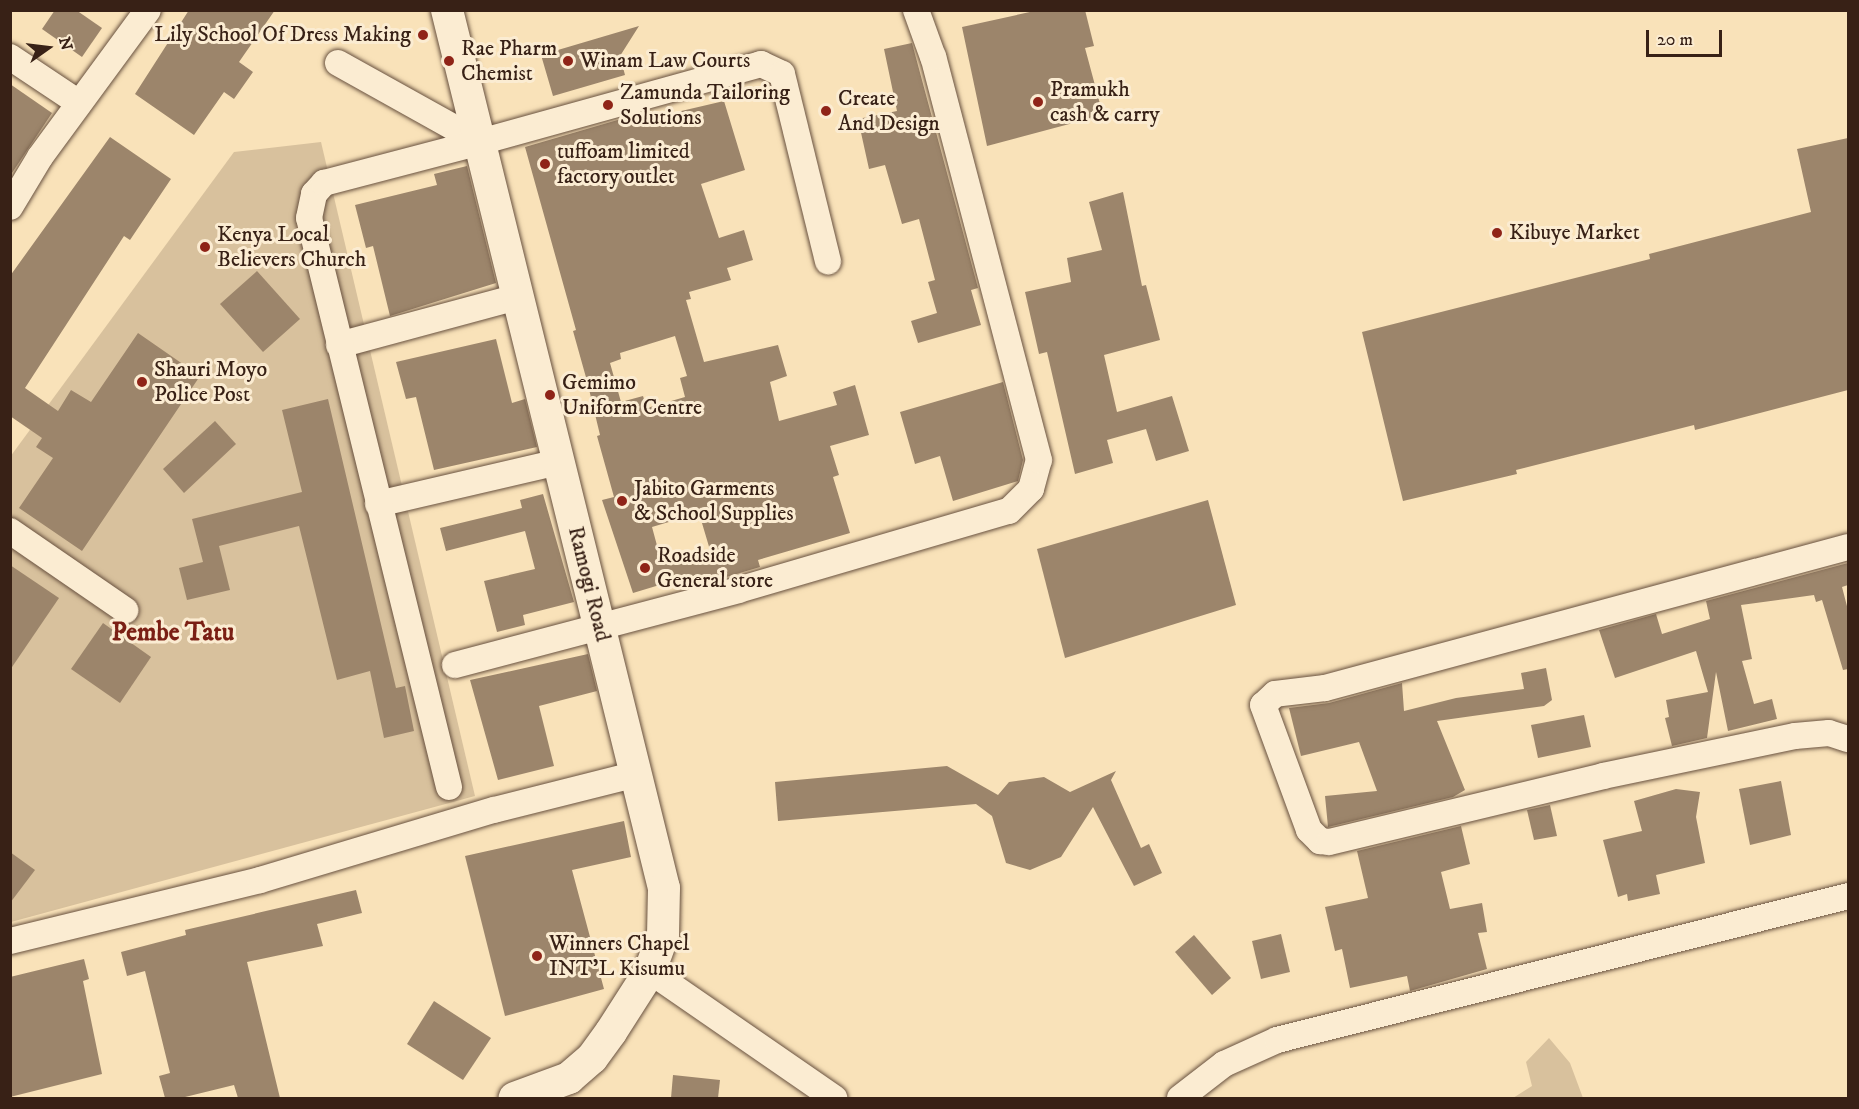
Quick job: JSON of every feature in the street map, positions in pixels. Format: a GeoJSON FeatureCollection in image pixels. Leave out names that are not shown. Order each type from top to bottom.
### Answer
{"type":"FeatureCollection","features":[{"type":"Feature","properties":{"kind":"street"},"geometry":{"type":"LineString","coordinates":[[10,207],[40,157],[148,10]]}},
{"type":"Feature","properties":{"kind":"street","name":"Ramogi Road"},"geometry":{"type":"LineString","coordinates":[[447,10],[664,888],[663,935],[650,971],[592,1058],[569,1078],[516,1098]]}},
{"type":"Feature","properties":{"kind":"street"},"geometry":{"type":"LineString","coordinates":[[455,665],[738,590],[1009,511],[1035,483],[1039,460],[937,68],[916,10]]}},
{"type":"Feature","properties":{"kind":"street"},"geometry":{"type":"LineString","coordinates":[[10,57],[79,103]]}},
{"type":"Feature","properties":{"kind":"street"},"geometry":{"type":"LineString","coordinates":[[338,63],[480,141]]}},
{"type":"Feature","properties":{"kind":"street"},"geometry":{"type":"LineString","coordinates":[[449,787],[309,218],[314,194],[324,183],[761,64],[782,74],[828,261]]}},
{"type":"Feature","properties":{"kind":"street"},"geometry":{"type":"LineString","coordinates":[[339,345],[517,297]]}},
{"type":"Feature","properties":{"kind":"street"},"geometry":{"type":"LineString","coordinates":[[378,504],[558,462]]}},
{"type":"Feature","properties":{"kind":"street"},"geometry":{"type":"LineString","coordinates":[[10,531],[125,610]]}},
{"type":"Feature","properties":{"kind":"street"},"geometry":{"type":"LineString","coordinates":[[1848,547],[1324,688],[1275,694],[1263,705],[1309,830],[1320,841],[1329,842],[1591,778],[1795,736],[1829,733],[1848,739]]}},
{"type":"Feature","properties":{"kind":"street"},"geometry":{"type":"LineString","coordinates":[[10,941],[260,880],[494,810],[636,774]]}},
{"type":"Feature","properties":{"kind":"street"},"geometry":{"type":"LineString","coordinates":[[1180,1098],[1224,1064],[1277,1040],[1848,896]]}},
{"type":"Feature","properties":{"kind":"street"},"geometry":{"type":"LineString","coordinates":[[650,971],[834,1098]]}},
{"type":"Feature","properties":{"kind":"shaded area"},"geometry":{"type":"Polygon","coordinates":[[[321,142],[475,796],[11,922],[10,457],[234,152],[321,142]]]}},
{"type":"Feature","properties":{"kind":"shaded area"},"geometry":{"type":"Polygon","coordinates":[[[1549,1038],[1570,1063],[1583,1098],[1513,1098],[1532,1086],[1526,1062],[1549,1038]]]}},
{"type":"Feature","properties":{"kind":"building"},"geometry":{"type":"Polygon","coordinates":[[[55,10],[76,10],[102,28],[82,57],[42,29],[55,10]]]}},
{"type":"Feature","properties":{"kind":"building"},"geometry":{"type":"Polygon","coordinates":[[[189,10],[275,10],[239,62],[253,72],[234,99],[224,92],[194,135],[135,94],[189,10]]]}},
{"type":"Feature","properties":{"kind":"building"},"geometry":{"type":"Polygon","coordinates":[[[1039,10],[1085,10],[1094,46],[1085,48],[1103,115],[987,146],[962,27],[1039,10]]]}},
{"type":"Feature","properties":{"kind":"building"},"geometry":{"type":"Polygon","coordinates":[[[639,26],[620,56],[625,75],[553,96],[541,55],[639,26]]]}},
{"type":"Feature","properties":{"kind":"building"},"geometry":{"type":"Polygon","coordinates":[[[912,43],[978,288],[971,290],[981,325],[918,343],[911,321],[937,313],[928,282],[935,280],[919,219],[902,224],[885,165],[869,169],[858,119],[897,111],[884,49],[912,43]]]}},
{"type":"Feature","properties":{"kind":"building"},"geometry":{"type":"Polygon","coordinates":[[[10,84],[52,113],[10,176],[10,84]]]}},
{"type":"Feature","properties":{"kind":"building"},"geometry":{"type":"Polygon","coordinates":[[[724,101],[745,170],[701,184],[719,238],[744,230],[753,260],[727,268],[731,280],[689,292],[691,299],[686,300],[704,362],[778,345],[787,376],[770,382],[779,421],[837,405],[833,392],[855,385],[869,435],[830,446],[839,475],[833,477],[850,533],[758,560],[760,567],[723,578],[679,588],[676,580],[633,593],[602,500],[614,497],[597,436],[600,435],[573,331],[576,330],[525,147],[645,112],[647,119],[724,101]],[[675,336],[620,353],[621,359],[610,363],[621,402],[643,396],[647,408],[685,397],[680,378],[687,376],[675,336]],[[699,513],[652,527],[662,564],[710,550],[699,513]]]}},
{"type":"Feature","properties":{"kind":"building"},"geometry":{"type":"Polygon","coordinates":[[[110,137],[171,179],[130,240],[124,236],[25,388],[58,411],[71,390],[91,402],[138,333],[200,376],[82,551],[19,508],[53,458],[36,447],[42,438],[10,416],[10,276],[110,137]]]}},
{"type":"Feature","properties":{"kind":"building"},"geometry":{"type":"Polygon","coordinates":[[[1848,138],[1848,390],[1695,430],[1694,425],[1516,470],[1517,474],[1403,501],[1362,332],[1650,259],[1649,254],[1811,212],[1797,149],[1848,138]]]}},
{"type":"Feature","properties":{"kind":"building"},"geometry":{"type":"Polygon","coordinates":[[[467,166],[496,283],[390,316],[373,246],[366,248],[355,205],[437,185],[434,174],[467,166]]]}},
{"type":"Feature","properties":{"kind":"building"},"geometry":{"type":"Polygon","coordinates":[[[1123,192],[1142,286],[1146,285],[1160,340],[1104,355],[1117,412],[1172,396],[1189,451],[1156,461],[1146,429],[1107,440],[1113,463],[1075,474],[1047,352],[1039,354],[1025,292],[1071,282],[1067,258],[1102,250],[1089,202],[1123,192]]]}},
{"type":"Feature","properties":{"kind":"building"},"geometry":{"type":"Polygon","coordinates":[[[257,271],[300,319],[263,352],[220,304],[257,271]]]}},
{"type":"Feature","properties":{"kind":"building"},"geometry":{"type":"Polygon","coordinates":[[[496,339],[512,403],[525,399],[537,447],[434,470],[416,397],[406,399],[396,362],[496,339]]]}},
{"type":"Feature","properties":{"kind":"building"},"geometry":{"type":"Polygon","coordinates":[[[1003,382],[1023,460],[1018,481],[953,501],[940,456],[915,464],[900,412],[1003,382]]]}},
{"type":"Feature","properties":{"kind":"building"},"geometry":{"type":"Polygon","coordinates":[[[328,399],[396,688],[405,686],[414,731],[384,738],[370,671],[337,680],[299,526],[219,546],[230,590],[187,600],[179,568],[203,562],[192,519],[302,492],[282,410],[328,399]]]}},
{"type":"Feature","properties":{"kind":"building"},"geometry":{"type":"Polygon","coordinates":[[[215,421],[236,444],[184,493],[163,469],[215,421]]]}},
{"type":"Feature","properties":{"kind":"building"},"geometry":{"type":"Polygon","coordinates":[[[543,494],[574,602],[523,615],[525,625],[497,632],[484,581],[535,569],[525,531],[446,551],[440,528],[522,508],[520,500],[543,494]]]}},
{"type":"Feature","properties":{"kind":"building"},"geometry":{"type":"Polygon","coordinates":[[[1208,500],[1236,605],[1065,658],[1037,549],[1208,500]]]}},
{"type":"Feature","properties":{"kind":"building"},"geometry":{"type":"Polygon","coordinates":[[[1848,563],[1848,585],[1842,587],[1848,610],[1848,669],[1843,670],[1822,600],[1816,602],[1814,595],[1741,605],[1752,659],[1742,661],[1754,704],[1772,699],[1777,719],[1728,731],[1716,672],[1707,738],[1672,746],[1665,718],[1669,717],[1666,700],[1708,692],[1696,651],[1615,678],[1599,630],[1656,614],[1662,634],[1710,619],[1706,601],[1848,563]]]}},
{"type":"Feature","properties":{"kind":"building"},"geometry":{"type":"Polygon","coordinates":[[[10,565],[59,598],[10,670],[10,565]]]}},
{"type":"Feature","properties":{"kind":"building"},"geometry":{"type":"Polygon","coordinates":[[[103,623],[151,657],[120,703],[71,669],[103,623]]]}},
{"type":"Feature","properties":{"kind":"building"},"geometry":{"type":"Polygon","coordinates":[[[588,654],[597,691],[539,706],[554,766],[498,780],[470,680],[588,654]]]}},
{"type":"Feature","properties":{"kind":"building"},"geometry":{"type":"Polygon","coordinates":[[[1546,668],[1552,700],[1544,706],[1437,721],[1465,790],[1453,797],[1328,827],[1325,796],[1377,791],[1359,742],[1301,756],[1289,708],[1329,703],[1402,683],[1404,711],[1456,698],[1524,689],[1521,673],[1546,668]]]}},
{"type":"Feature","properties":{"kind":"building"},"geometry":{"type":"Polygon","coordinates":[[[1584,715],[1591,747],[1538,758],[1531,725],[1584,715]]]}},
{"type":"Feature","properties":{"kind":"building"},"geometry":{"type":"Polygon","coordinates":[[[947,766],[998,795],[1009,782],[1044,777],[1070,792],[1116,771],[1111,780],[1141,848],[1149,844],[1162,873],[1134,886],[1093,807],[1061,857],[1030,870],[1006,863],[992,816],[976,804],[778,821],[775,782],[947,766]]]}},
{"type":"Feature","properties":{"kind":"building"},"geometry":{"type":"Polygon","coordinates":[[[1781,781],[1791,835],[1750,845],[1739,789],[1781,781]]]}},
{"type":"Feature","properties":{"kind":"building"},"geometry":{"type":"Polygon","coordinates":[[[1676,789],[1700,792],[1696,817],[1705,863],[1656,875],[1660,894],[1628,901],[1627,894],[1618,897],[1603,840],[1642,831],[1634,801],[1676,789]]]}},
{"type":"Feature","properties":{"kind":"building"},"geometry":{"type":"Polygon","coordinates":[[[1550,805],[1557,836],[1534,840],[1527,810],[1550,805]]]}},
{"type":"Feature","properties":{"kind":"building"},"geometry":{"type":"Polygon","coordinates":[[[624,821],[631,857],[572,870],[604,989],[505,1016],[465,856],[624,821]]]}},
{"type":"Feature","properties":{"kind":"building"},"geometry":{"type":"Polygon","coordinates":[[[1461,826],[1470,864],[1441,872],[1450,909],[1482,903],[1487,932],[1478,933],[1487,969],[1410,991],[1407,976],[1350,988],[1342,949],[1335,951],[1325,907],[1368,898],[1357,851],[1461,826]]]}},
{"type":"Feature","properties":{"kind":"building"},"geometry":{"type":"Polygon","coordinates":[[[10,852],[35,870],[10,903],[10,852]]]}},
{"type":"Feature","properties":{"kind":"building"},"geometry":{"type":"Polygon","coordinates":[[[356,890],[362,913],[317,924],[323,946],[247,962],[280,1098],[238,1098],[234,1085],[181,1098],[165,1098],[159,1076],[170,1073],[145,971],[127,976],[121,952],[186,935],[185,930],[356,890]]]}},
{"type":"Feature","properties":{"kind":"building"},"geometry":{"type":"Polygon","coordinates":[[[1281,934],[1290,972],[1261,979],[1252,941],[1281,934]]]}},
{"type":"Feature","properties":{"kind":"building"},"geometry":{"type":"Polygon","coordinates":[[[1194,935],[1231,978],[1212,995],[1175,952],[1194,935]]]}},
{"type":"Feature","properties":{"kind":"building"},"geometry":{"type":"Polygon","coordinates":[[[84,959],[89,979],[83,981],[102,1074],[10,1097],[10,977],[84,959]]]}},
{"type":"Feature","properties":{"kind":"building"},"geometry":{"type":"Polygon","coordinates":[[[434,1001],[491,1038],[463,1080],[407,1044],[434,1001]]]}},
{"type":"Feature","properties":{"kind":"building"},"geometry":{"type":"Polygon","coordinates":[[[673,1075],[720,1080],[718,1098],[671,1098],[673,1075]]]}},
{"type":"Feature","properties":{"kind":"place","name":"Lily School Of Dress Making"},"geometry":{"type":"Point","coordinates":[423,35]}},
{"type":"Feature","properties":{"kind":"place","name":"Rae Pharm Chemist"},"geometry":{"type":"Point","coordinates":[449,61]}},
{"type":"Feature","properties":{"kind":"place","name":"Winam Law Courts"},"geometry":{"type":"Point","coordinates":[568,61]}},
{"type":"Feature","properties":{"kind":"place","name":"Pramukh cash & carry"},"geometry":{"type":"Point","coordinates":[1038,102]}},
{"type":"Feature","properties":{"kind":"place","name":"Zamunda Tailoring Solutions"},"geometry":{"type":"Point","coordinates":[608,105]}},
{"type":"Feature","properties":{"kind":"place","name":"Create And Design"},"geometry":{"type":"Point","coordinates":[826,111]}},
{"type":"Feature","properties":{"kind":"place","name":"tuffoam limited factory outlet"},"geometry":{"type":"Point","coordinates":[545,164]}},
{"type":"Feature","properties":{"kind":"place","name":"Kibuye Market"},"geometry":{"type":"Point","coordinates":[1497,233]}},
{"type":"Feature","properties":{"kind":"place","name":"Kenya Local Believers Church"},"geometry":{"type":"Point","coordinates":[205,247]}},
{"type":"Feature","properties":{"kind":"place","name":"Shauri Moyo Police Post"},"geometry":{"type":"Point","coordinates":[142,382]}},
{"type":"Feature","properties":{"kind":"place","name":"Gemimo Uniform Centre"},"geometry":{"type":"Point","coordinates":[550,395]}},
{"type":"Feature","properties":{"kind":"place","name":"Jabito Garments & School Supplies"},"geometry":{"type":"Point","coordinates":[622,501]}},
{"type":"Feature","properties":{"kind":"place","name":"Roadside General store"},"geometry":{"type":"Point","coordinates":[645,568]}},
{"type":"Feature","properties":{"kind":"place","name":"Winners Chapel INT'L Kisumu"},"geometry":{"type":"Point","coordinates":[537,956]}},
{"type":"Feature","properties":{"kind":"district","name":"Pembe Tatu"},"geometry":{"type":"Point","coordinates":[173,633]}}]}
